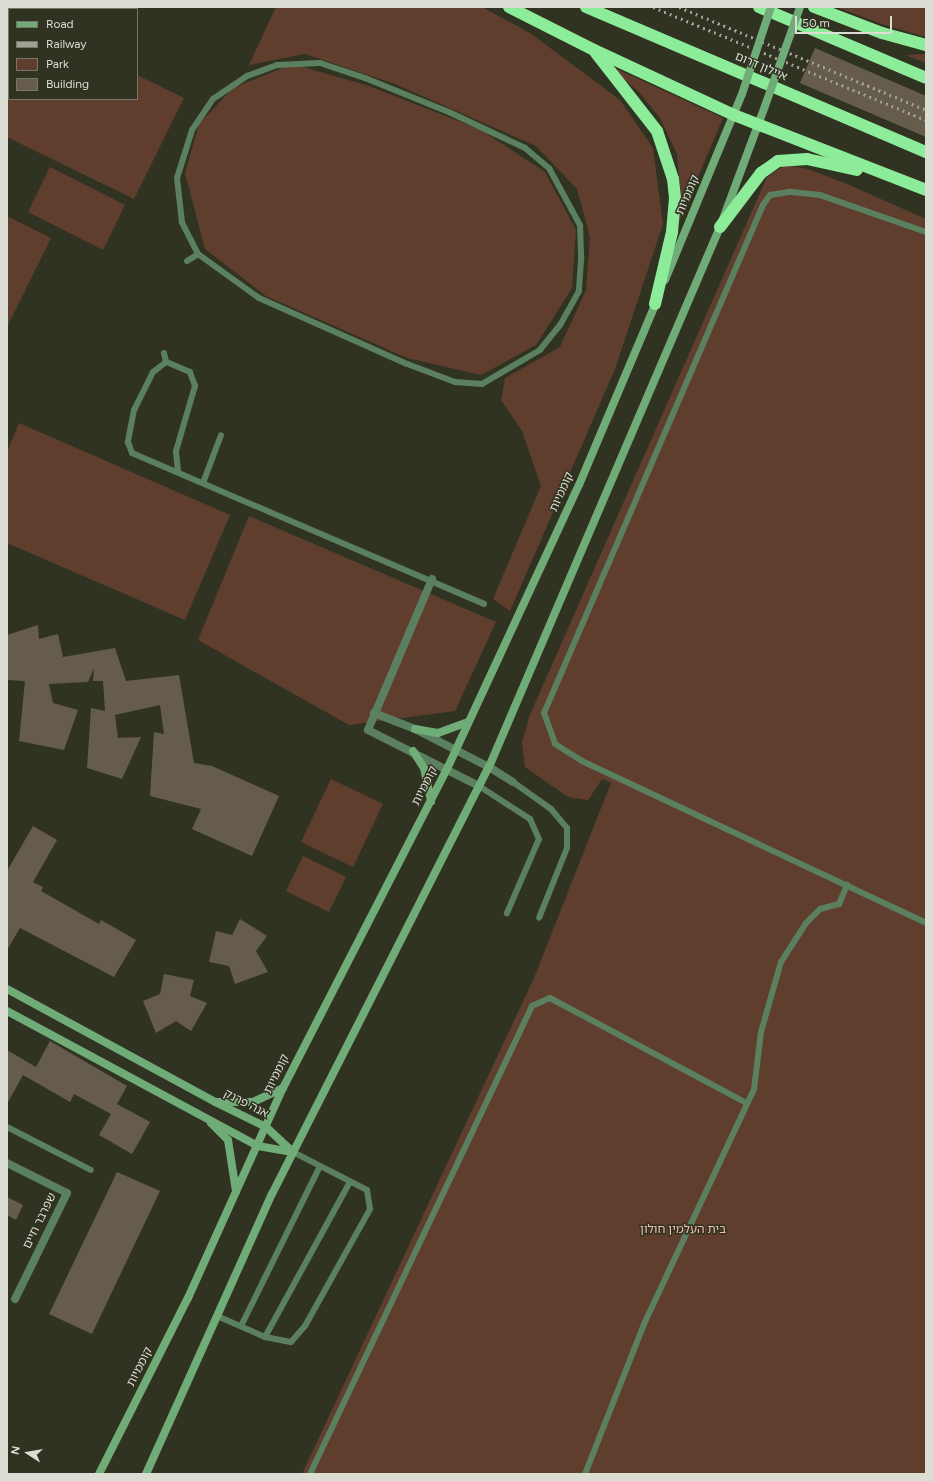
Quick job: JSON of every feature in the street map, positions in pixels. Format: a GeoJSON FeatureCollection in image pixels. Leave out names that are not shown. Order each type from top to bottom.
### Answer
{"type":"FeatureCollection","features":[{"type":"Feature","properties":{"kind":"highway"},"geometry":{"type":"LineString","coordinates":[[508,7],[594,50],[734,115],[897,180],[926,190]]}},
{"type":"Feature","properties":{"kind":"highway","name":"איילון דרום"},"geometry":{"type":"LineString","coordinates":[[586,7],[926,152]]}},
{"type":"Feature","properties":{"kind":"highway"},"geometry":{"type":"LineString","coordinates":[[759,7],[926,78]]}},
{"type":"Feature","properties":{"kind":"highway"},"geometry":{"type":"LineString","coordinates":[[814,7],[882,33],[926,45]]}},
{"type":"Feature","properties":{"kind":"highway"},"geometry":{"type":"LineString","coordinates":[[594,50],[657,131],[673,179],[675,198],[672,232],[655,304]]}},
{"type":"Feature","properties":{"kind":"highway"},"geometry":{"type":"LineString","coordinates":[[720,227],[761,173],[772,164],[786,158],[812,160],[897,180]]}},
{"type":"Feature","properties":{"kind":"main road","name":"קוממיות"},"geometry":{"type":"LineString","coordinates":[[99,1474],[188,1298],[283,1088],[447,769],[578,485],[734,115],[771,7]]}},
{"type":"Feature","properties":{"kind":"main road"},"geometry":{"type":"LineString","coordinates":[[146,1474],[272,1194],[489,767],[720,227],[759,124],[800,7]]}},
{"type":"Feature","properties":{"kind":"main road"},"geometry":{"type":"LineString","coordinates":[[415,729],[438,733],[468,722]]}},
{"type":"Feature","properties":{"kind":"main road"},"geometry":{"type":"LineString","coordinates":[[413,751],[424,768],[431,801]]}},
{"type":"Feature","properties":{"kind":"main road","name":"אנה פרנק"},"geometry":{"type":"LineString","coordinates":[[7,989],[215,1102],[266,1127],[293,1152]]}},
{"type":"Feature","properties":{"kind":"main road"},"geometry":{"type":"LineString","coordinates":[[7,1011],[258,1146],[293,1152]]}},
{"type":"Feature","properties":{"kind":"main road"},"geometry":{"type":"LineString","coordinates":[[215,1102],[253,1102],[283,1088]]}},
{"type":"Feature","properties":{"kind":"main road"},"geometry":{"type":"LineString","coordinates":[[204,1116],[228,1140],[236,1191]]}},
{"type":"Feature","properties":{"kind":"street"},"geometry":{"type":"LineString","coordinates":[[432,579],[368,730],[413,751],[479,786]]}},
{"type":"Feature","properties":{"kind":"street"},"geometry":{"type":"LineString","coordinates":[[374,713],[415,729],[489,767],[513,782]]}},
{"type":"Feature","properties":{"kind":"street","name":"שפרבר חיים"},"geometry":{"type":"LineString","coordinates":[[7,1163],[68,1193],[15,1299]]}},
{"type":"Feature","properties":{"kind":"lane"},"geometry":{"type":"LineString","coordinates":[[277,64],[320,64],[365,78],[444,110],[525,148],[549,168],[580,225],[581,260],[579,291],[560,325],[540,350],[482,384],[455,382],[407,364],[258,298],[198,254],[182,222],[177,178],[192,130],[214,99],[247,76],[277,64]]}},
{"type":"Feature","properties":{"kind":"lane"},"geometry":{"type":"LineString","coordinates":[[926,232],[820,195],[789,192],[770,195],[763,205],[544,713],[555,744],[582,761],[926,923]]}},
{"type":"Feature","properties":{"kind":"lane"},"geometry":{"type":"LineString","coordinates":[[187,261],[198,254]]}},
{"type":"Feature","properties":{"kind":"lane"},"geometry":{"type":"LineString","coordinates":[[164,353],[166,362]]}},
{"type":"Feature","properties":{"kind":"lane"},"geometry":{"type":"LineString","coordinates":[[166,362],[190,372],[195,386],[176,451],[178,471]]}},
{"type":"Feature","properties":{"kind":"lane"},"geometry":{"type":"LineString","coordinates":[[166,362],[153,372],[134,410],[128,442],[132,453],[178,471],[203,483],[432,579],[484,604]]}},
{"type":"Feature","properties":{"kind":"lane"},"geometry":{"type":"LineString","coordinates":[[203,483],[221,435]]}},
{"type":"Feature","properties":{"kind":"lane"},"geometry":{"type":"LineString","coordinates":[[513,782],[551,809],[567,828],[567,848],[539,918]]}},
{"type":"Feature","properties":{"kind":"lane"},"geometry":{"type":"LineString","coordinates":[[479,786],[530,819],[539,839],[507,913]]}},
{"type":"Feature","properties":{"kind":"lane"},"geometry":{"type":"LineString","coordinates":[[585,1474],[644,1324],[754,1088],[761,1032],[781,962],[806,923],[820,909],[839,904],[848,885]]}},
{"type":"Feature","properties":{"kind":"lane"},"geometry":{"type":"LineString","coordinates":[[310,1474],[532,1006],[550,998],[747,1103]]}},
{"type":"Feature","properties":{"kind":"lane"},"geometry":{"type":"LineString","coordinates":[[7,1127],[91,1170]]}},
{"type":"Feature","properties":{"kind":"lane"},"geometry":{"type":"LineString","coordinates":[[217,1316],[265,1337],[290,1342],[305,1326],[370,1209],[367,1190],[293,1152]]}},
{"type":"Feature","properties":{"kind":"lane"},"geometry":{"type":"LineString","coordinates":[[241,1326],[320,1166]]}},
{"type":"Feature","properties":{"kind":"lane"},"geometry":{"type":"LineString","coordinates":[[265,1337],[350,1182]]}},
{"type":"Feature","properties":{"kind":"green space"},"geometry":{"type":"Polygon","coordinates":[[[276,7],[482,7],[530,33],[620,100],[653,148],[663,224],[615,369],[510,611],[493,599],[541,486],[522,431],[501,400],[505,378],[560,347],[586,290],[590,237],[577,189],[536,146],[395,84],[305,54],[249,65],[276,7]]]}},
{"type":"Feature","properties":{"kind":"green space"},"geometry":{"type":"Polygon","coordinates":[[[836,7],[926,7],[926,37],[885,25],[836,7]]]}},
{"type":"Feature","properties":{"kind":"green space"},"geometry":{"type":"Polygon","coordinates":[[[926,54],[926,63],[905,55],[926,54]]]}},
{"type":"Feature","properties":{"kind":"green space"},"geometry":{"type":"Polygon","coordinates":[[[293,64],[369,86],[481,130],[545,172],[576,230],[572,288],[536,345],[481,375],[407,358],[266,296],[205,249],[185,173],[199,124],[233,88],[293,64]]]}},
{"type":"Feature","properties":{"kind":"green space"},"geometry":{"type":"Polygon","coordinates":[[[606,64],[723,118],[679,222],[681,196],[677,154],[660,118],[639,92],[606,64]]]}},
{"type":"Feature","properties":{"kind":"green space"},"geometry":{"type":"Polygon","coordinates":[[[138,75],[184,98],[134,199],[7,137],[8,88],[8,100],[138,100],[138,75]]]}},
{"type":"Feature","properties":{"kind":"green space","name":"בית העלמין חולון"},"geometry":{"type":"Polygon","coordinates":[[[785,165],[808,169],[847,184],[926,219],[926,1474],[302,1474],[534,978],[611,783],[602,779],[588,800],[568,797],[525,767],[522,743],[529,717],[767,177],[785,165]]]}},
{"type":"Feature","properties":{"kind":"green space"},"geometry":{"type":"Polygon","coordinates":[[[50,167],[125,205],[103,250],[28,212],[50,167]]]}},
{"type":"Feature","properties":{"kind":"green space"},"geometry":{"type":"Polygon","coordinates":[[[7,216],[51,238],[7,327],[7,216]]]}},
{"type":"Feature","properties":{"kind":"green space"},"geometry":{"type":"Polygon","coordinates":[[[19,423],[230,515],[185,620],[7,543],[7,452],[19,423]]]}},
{"type":"Feature","properties":{"kind":"green space"},"geometry":{"type":"Polygon","coordinates":[[[249,516],[496,622],[455,711],[349,725],[198,640],[249,516]]]}},
{"type":"Feature","properties":{"kind":"green space"},"geometry":{"type":"Polygon","coordinates":[[[331,779],[383,804],[353,867],[301,842],[331,779]]]}},
{"type":"Feature","properties":{"kind":"green space"},"geometry":{"type":"Polygon","coordinates":[[[303,856],[346,877],[329,912],[286,891],[303,856]]]}},
{"type":"Feature","properties":{"kind":"building"},"geometry":{"type":"Polygon","coordinates":[[[815,48],[926,96],[926,137],[800,83],[815,48]]]}},
{"type":"Feature","properties":{"kind":"building"},"geometry":{"type":"Polygon","coordinates":[[[38,625],[39,639],[58,634],[63,657],[115,648],[126,681],[179,675],[194,763],[212,766],[279,796],[252,856],[192,829],[201,809],[150,796],[154,732],[164,734],[160,705],[115,715],[118,738],[141,737],[122,779],[87,768],[91,708],[105,711],[103,681],[93,681],[94,668],[88,682],[49,684],[53,703],[78,710],[64,750],[19,741],[25,681],[7,680],[7,635],[38,625]]]}},
{"type":"Feature","properties":{"kind":"building"},"geometry":{"type":"Polygon","coordinates":[[[33,826],[57,840],[33,882],[43,887],[41,891],[99,924],[101,920],[136,940],[114,977],[20,928],[7,950],[7,871],[33,826]]]}},
{"type":"Feature","properties":{"kind":"building"},"geometry":{"type":"Polygon","coordinates":[[[240,919],[267,936],[256,951],[268,972],[235,984],[229,966],[209,962],[216,931],[232,935],[240,919]]]}},
{"type":"Feature","properties":{"kind":"building"},"geometry":{"type":"Polygon","coordinates":[[[164,974],[194,980],[190,996],[207,1003],[191,1031],[176,1021],[156,1033],[143,1001],[160,994],[164,974]]]}},
{"type":"Feature","properties":{"kind":"building"},"geometry":{"type":"Polygon","coordinates":[[[50,1041],[127,1086],[117,1104],[150,1122],[132,1154],[99,1135],[111,1114],[74,1094],[70,1102],[23,1075],[7,1104],[7,1050],[36,1067],[50,1041]]]}},
{"type":"Feature","properties":{"kind":"building"},"geometry":{"type":"Polygon","coordinates":[[[117,1172],[160,1191],[92,1334],[49,1314],[117,1172]]]}},
{"type":"Feature","properties":{"kind":"building"},"geometry":{"type":"Polygon","coordinates":[[[7,1197],[23,1205],[16,1220],[7,1215],[7,1197]]]}},
{"type":"Feature","properties":{"kind":"railway"},"geometry":{"type":"LineString","coordinates":[[653,7],[926,120]]}},
{"type":"Feature","properties":{"kind":"railway"},"geometry":{"type":"LineString","coordinates":[[679,7],[926,110]]}}]}
